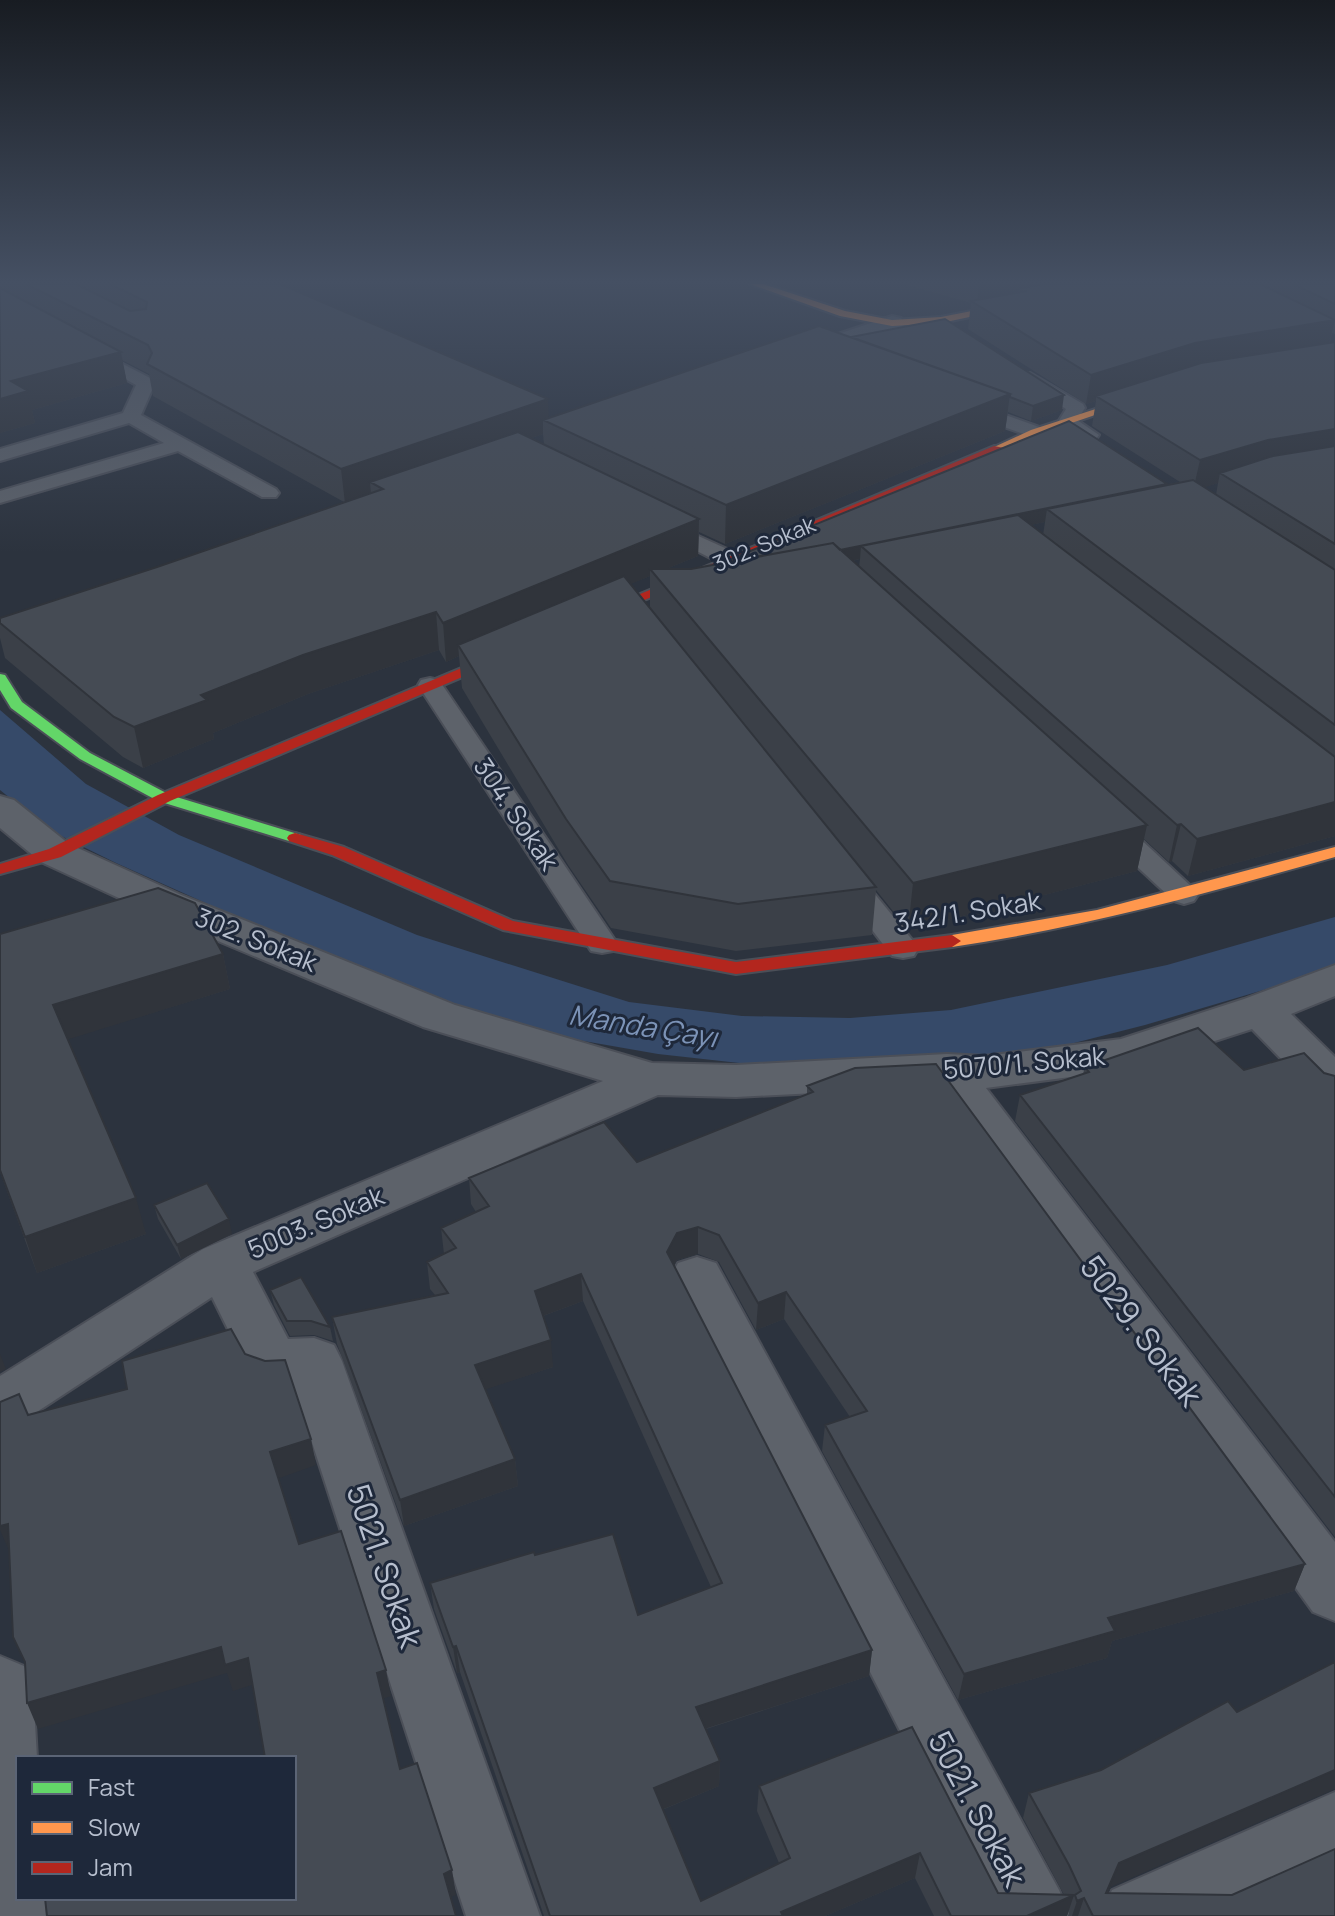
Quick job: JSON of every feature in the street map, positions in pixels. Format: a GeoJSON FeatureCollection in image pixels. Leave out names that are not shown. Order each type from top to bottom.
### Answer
{"type":"FeatureCollection","features":[{"type":"Feature","properties":{"kind":"street","name":"302. Sokak"},"geometry":{"type":"LineString","coordinates":[[571,626],[1035,432],[1163,391]]}},
{"type":"Feature","properties":{"kind":"street"},"geometry":{"type":"LineString","coordinates":[[0,869],[55,853],[164,798],[529,644]]}},
{"type":"Feature","properties":{"kind":"street","name":"342/1. Sokak"},"geometry":{"type":"LineString","coordinates":[[0,678],[16,705],[85,756],[164,798],[338,851],[509,926],[736,968],[1018,933],[1184,895],[1335,852]]}},
{"type":"Feature","properties":{"kind":"street","name":"302. Sokak"},"geometry":{"type":"LineString","coordinates":[[0,808],[55,853],[164,903],[439,1016],[652,1079]]}},
{"type":"Feature","properties":{"kind":"street","name":"5070/1. Sokak"},"geometry":{"type":"LineString","coordinates":[[652,1079],[736,1081],[947,1070],[985,1072],[1125,1054],[1260,1010],[1335,979]]}},
{"type":"Feature","properties":{"kind":"street"},"geometry":{"type":"LineString","coordinates":[[1260,1010],[1335,1085]]}},
{"type":"Feature","properties":{"kind":"street","name":"5029. Sokak"},"geometry":{"type":"LineString","coordinates":[[947,1070],[1335,1592]]}},
{"type":"Feature","properties":{"kind":"street","name":"5003. Sokak"},"geometry":{"type":"LineString","coordinates":[[0,1406],[222,1263],[652,1079]]}},
{"type":"Feature","properties":{"kind":"street","name":"5021. Sokak"},"geometry":{"type":"LineString","coordinates":[[222,1263],[272,1362],[314,1361],[503,1916]]}},
{"type":"Feature","properties":{"kind":"street","name":"5021. Sokak"},"geometry":{"type":"LineString","coordinates":[[697,1278],[1033,1916]]}},
{"type":"Feature","properties":{"kind":"street"},"geometry":{"type":"LineString","coordinates":[[0,1688],[9,1916]]}},
{"type":"Feature","properties":{"kind":"street"},"geometry":{"type":"LineString","coordinates":[[1138,1916],[1335,1827]]}},
{"type":"Feature","properties":{"kind":"lane"},"geometry":{"type":"LineString","coordinates":[[129,373],[146,383],[131,417]]}},
{"type":"Feature","properties":{"kind":"lane"},"geometry":{"type":"LineString","coordinates":[[1022,373],[1076,408],[1067,422],[1105,445]]}},
{"type":"Feature","properties":{"kind":"lane"},"geometry":{"type":"LineString","coordinates":[[946,399],[1035,432]]}},
{"type":"Feature","properties":{"kind":"lane"},"geometry":{"type":"LineString","coordinates":[[0,455],[131,417],[269,493]]}},
{"type":"Feature","properties":{"kind":"lane"},"geometry":{"type":"LineString","coordinates":[[0,497],[181,444]]}},
{"type":"Feature","properties":{"kind":"lane"},"geometry":{"type":"LineString","coordinates":[[644,516],[728,558]]}},
{"type":"Feature","properties":{"kind":"lane"},"geometry":{"type":"LineString","coordinates":[[627,602],[690,600]]}},
{"type":"Feature","properties":{"kind":"lane"},"geometry":{"type":"LineString","coordinates":[[627,602],[647,626]]}},
{"type":"Feature","properties":{"kind":"lane","name":"304. Sokak"},"geometry":{"type":"LineString","coordinates":[[430,685],[602,944]]}},
{"type":"Feature","properties":{"kind":"lane"},"geometry":{"type":"LineString","coordinates":[[1092,809],[1184,895]]}},
{"type":"Feature","properties":{"kind":"lane"},"geometry":{"type":"LineString","coordinates":[[834,862],[903,949]]}},
{"type":"Feature","properties":{"kind":"water","name":"Manda Çayı"},"geometry":{"type":"Polygon","coordinates":[[[0,710],[86,784],[179,835],[417,935],[629,1002],[742,1016],[850,1018],[951,1010],[1167,965],[1335,917],[1335,969],[1145,1025],[1015,1058],[767,1066],[658,1054],[555,1036],[392,986],[51,831],[0,790],[0,710]]]}},
{"type":"Feature","properties":{"kind":"building"},"geometry":{"type":"Polygon","coordinates":[[[0,373],[40,373],[11,381],[28,391],[0,399],[0,373]]]}},
{"type":"Feature","properties":{"kind":"building"},"geometry":{"type":"Polygon","coordinates":[[[164,373],[488,373],[548,399],[341,469],[164,373]]]}},
{"type":"Feature","properties":{"kind":"building"},"geometry":{"type":"Polygon","coordinates":[[[680,373],[952,373],[1010,394],[726,505],[543,420],[680,373]]]}},
{"type":"Feature","properties":{"kind":"building"},"geometry":{"type":"Polygon","coordinates":[[[953,373],[1030,373],[1064,395],[1033,406],[1010,397],[1010,394],[953,373]]]}},
{"type":"Feature","properties":{"kind":"building"},"geometry":{"type":"Polygon","coordinates":[[[1168,373],[1335,373],[1335,429],[1268,440],[1200,460],[1096,396],[1168,373]]]}},
{"type":"Feature","properties":{"kind":"building"},"geometry":{"type":"Polygon","coordinates":[[[1069,421],[1167,484],[840,550],[833,543],[721,563],[1069,421]]]}},
{"type":"Feature","properties":{"kind":"building"},"geometry":{"type":"Polygon","coordinates":[[[518,432],[699,519],[443,623],[436,612],[303,655],[201,695],[207,700],[134,727],[114,717],[0,623],[0,618],[383,489],[370,482],[518,432]]]}},
{"type":"Feature","properties":{"kind":"building"},"geometry":{"type":"Polygon","coordinates":[[[1335,446],[1335,544],[1220,473],[1273,456],[1335,446]]]}},
{"type":"Feature","properties":{"kind":"building"},"geometry":{"type":"Polygon","coordinates":[[[1193,480],[1335,570],[1335,725],[1047,509],[1193,480]]]}},
{"type":"Feature","properties":{"kind":"building"},"geometry":{"type":"Polygon","coordinates":[[[1018,515],[1335,757],[1335,802],[1197,839],[1181,824],[1177,825],[861,546],[1018,515]]]}},
{"type":"Feature","properties":{"kind":"building"},"geometry":{"type":"Polygon","coordinates":[[[833,543],[1147,825],[913,883],[650,569],[691,569],[833,543]]]}},
{"type":"Feature","properties":{"kind":"building"},"geometry":{"type":"Polygon","coordinates":[[[624,576],[876,887],[738,904],[610,881],[566,819],[458,645],[624,576]]]}},
{"type":"Feature","properties":{"kind":"building"},"geometry":{"type":"Polygon","coordinates":[[[158,888],[195,903],[223,954],[53,1005],[136,1198],[25,1237],[0,1170],[0,934],[158,888]]]}},
{"type":"Feature","properties":{"kind":"building"},"geometry":{"type":"Polygon","coordinates":[[[1198,1028],[1244,1070],[1304,1053],[1324,1073],[1335,1076],[1335,1497],[1020,1095],[1089,1072],[1085,1067],[1198,1028]]]}},
{"type":"Feature","properties":{"kind":"building"},"geometry":{"type":"Polygon","coordinates":[[[936,1064],[1305,1564],[1108,1618],[1115,1631],[964,1674],[825,1425],[867,1411],[786,1292],[758,1303],[719,1235],[698,1227],[677,1233],[667,1252],[872,1650],[696,1707],[720,1761],[654,1788],[701,1901],[790,1858],[759,1786],[912,1727],[998,1893],[1074,1895],[1027,1916],[951,1916],[920,1853],[781,1912],[783,1916],[550,1916],[456,1646],[453,1647],[430,1583],[534,1552],[535,1555],[613,1534],[638,1615],[722,1583],[581,1274],[535,1291],[551,1340],[475,1365],[515,1459],[400,1500],[332,1317],[448,1293],[427,1262],[456,1248],[441,1228],[489,1206],[469,1178],[604,1122],[637,1162],[813,1092],[807,1086],[855,1068],[936,1064]]]}},
{"type":"Feature","properties":{"kind":"building"},"geometry":{"type":"Polygon","coordinates":[[[207,1183],[229,1219],[177,1245],[154,1205],[207,1183]]]}},
{"type":"Feature","properties":{"kind":"building"},"geometry":{"type":"Polygon","coordinates":[[[301,1277],[330,1327],[311,1321],[287,1321],[270,1290],[301,1277]]]}},
{"type":"Feature","properties":{"kind":"building"},"geometry":{"type":"Polygon","coordinates":[[[231,1329],[245,1354],[265,1361],[285,1360],[311,1439],[270,1452],[299,1544],[341,1531],[386,1670],[377,1673],[400,1769],[417,1763],[452,1870],[444,1874],[456,1916],[47,1916],[45,1900],[296,1900],[296,1756],[265,1756],[248,1658],[225,1665],[221,1647],[27,1703],[25,1662],[13,1637],[8,1524],[0,1526],[0,1402],[19,1394],[28,1415],[127,1389],[122,1361],[231,1329]]]}},
{"type":"Feature","properties":{"kind":"building"},"geometry":{"type":"Polygon","coordinates":[[[1335,1662],[1335,1770],[1119,1863],[1106,1893],[1232,1895],[1335,1849],[1335,1916],[1093,1916],[1084,1898],[1077,1901],[1075,1895],[1081,1891],[1029,1793],[1101,1770],[1228,1701],[1237,1712],[1335,1662]]]}},
{"type":"Feature","properties":{"kind":"traffic: fast"},"geometry":{"type":"LineString","coordinates":[[0,678],[16,705],[85,756],[164,798],[295,838]]}},
{"type":"Feature","properties":{"kind":"traffic: slow"},"geometry":{"type":"LineString","coordinates":[[998,448],[1035,432],[1149,395]]}},
{"type":"Feature","properties":{"kind":"traffic: slow"},"geometry":{"type":"LineString","coordinates":[[952,941],[1097,915],[1335,852]]}},
{"type":"Feature","properties":{"kind":"traffic: jam"},"geometry":{"type":"LineString","coordinates":[[585,620],[998,448]]}},
{"type":"Feature","properties":{"kind":"traffic: jam"},"geometry":{"type":"LineString","coordinates":[[0,869],[55,853],[164,798],[514,650]]}},
{"type":"Feature","properties":{"kind":"traffic: jam"},"geometry":{"type":"LineString","coordinates":[[295,838],[338,851],[509,926],[736,968],[952,941]]}}]}
